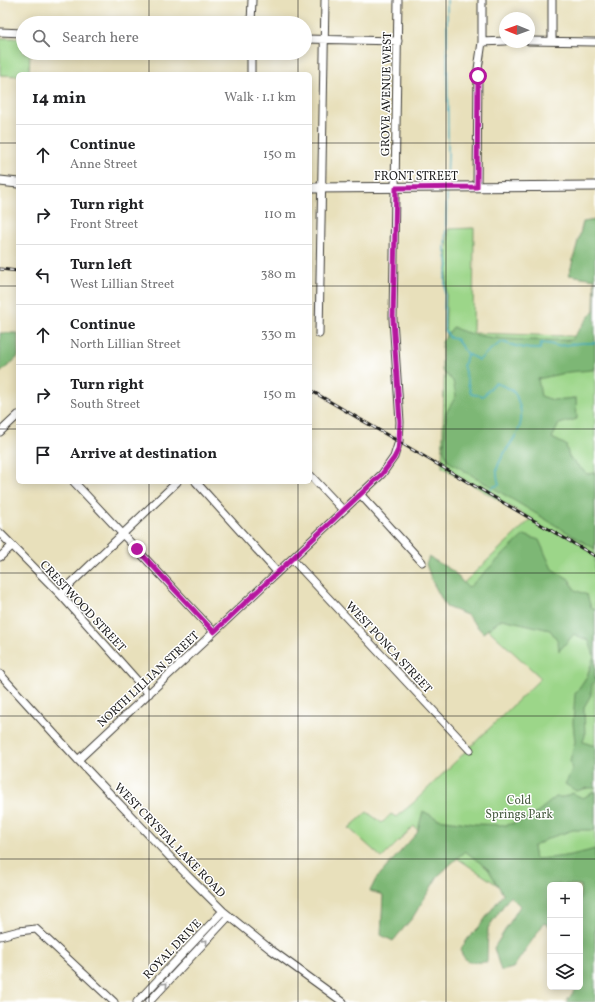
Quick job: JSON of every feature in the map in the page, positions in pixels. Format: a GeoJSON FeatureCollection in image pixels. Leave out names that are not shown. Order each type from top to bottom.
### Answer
{"type":"FeatureCollection","features":[{"type":"Feature","properties":{"kind":"main road"},"geometry":{"type":"LineString","coordinates":[[0,181],[16,183]]}},
{"type":"Feature","properties":{"kind":"main road","name":"FRONT STREET"},"geometry":{"type":"LineString","coordinates":[[312,188],[595,186]]}},
{"type":"Feature","properties":{"kind":"street"},"geometry":{"type":"LineString","coordinates":[[251,16],[252,0]]}},
{"type":"Feature","properties":{"kind":"street"},"geometry":{"type":"LineString","coordinates":[[319,334],[325,0]]}},
{"type":"Feature","properties":{"kind":"street","name":"GROVE AVENUE WEST"},"geometry":{"type":"LineString","coordinates":[[389,465],[398,450],[400,422],[393,319],[398,0]]}},
{"type":"Feature","properties":{"kind":"street"},"geometry":{"type":"LineString","coordinates":[[477,187],[478,69],[482,42],[482,0]]}},
{"type":"Feature","properties":{"kind":"street"},"geometry":{"type":"LineString","coordinates":[[552,0],[552,41]]}},
{"type":"Feature","properties":{"kind":"street"},"geometry":{"type":"LineString","coordinates":[[0,32],[16,33]]}},
{"type":"Feature","properties":{"kind":"street"},"geometry":{"type":"LineString","coordinates":[[312,39],[398,41]]}},
{"type":"Feature","properties":{"kind":"street"},"geometry":{"type":"LineString","coordinates":[[535,41],[595,42]]}},
{"type":"Feature","properties":{"kind":"street"},"geometry":{"type":"LineString","coordinates":[[482,42],[499,42]]}},
{"type":"Feature","properties":{"kind":"street"},"geometry":{"type":"LineString","coordinates":[[251,60],[251,72]]}},
{"type":"Feature","properties":{"kind":"street"},"geometry":{"type":"LineString","coordinates":[[0,432],[16,419]]}},
{"type":"Feature","properties":{"kind":"street","name":"NORTH LILLIAN STREET"},"geometry":{"type":"LineString","coordinates":[[78,760],[292,559],[389,465]]}},
{"type":"Feature","properties":{"kind":"street"},"geometry":{"type":"LineString","coordinates":[[312,477],[343,510]]}},
{"type":"Feature","properties":{"kind":"street"},"geometry":{"type":"LineString","coordinates":[[76,484],[214,632]]}},
{"type":"Feature","properties":{"kind":"street"},"geometry":{"type":"LineString","coordinates":[[60,594],[176,484]]}},
{"type":"Feature","properties":{"kind":"street"},"geometry":{"type":"LineString","coordinates":[[198,484],[277,572]]}},
{"type":"Feature","properties":{"kind":"street"},"geometry":{"type":"LineString","coordinates":[[360,494],[422,562]]}},
{"type":"Feature","properties":{"kind":"street","name":"CRESTWOOD STREET"},"geometry":{"type":"LineString","coordinates":[[0,532],[60,594],[149,694]]}},
{"type":"Feature","properties":{"kind":"street"},"geometry":{"type":"LineString","coordinates":[[0,557],[12,546]]}},
{"type":"Feature","properties":{"kind":"street","name":"WEST PONCA STREET"},"geometry":{"type":"LineString","coordinates":[[292,559],[470,750]]}},
{"type":"Feature","properties":{"kind":"street","name":"WEST CRYSTAL LAKE ROAD"},"geometry":{"type":"LineString","coordinates":[[0,674],[78,760],[187,875],[226,913],[270,949],[343,1002]]}},
{"type":"Feature","properties":{"kind":"street","name":"ROYAL DRIVE"},"geometry":{"type":"LineString","coordinates":[[137,1002],[226,913]]}},
{"type":"Feature","properties":{"kind":"street","name":"ROYAL DRIVE"},"geometry":{"type":"LineString","coordinates":[[148,1002],[226,913]]}},
{"type":"Feature","properties":{"kind":"street"},"geometry":{"type":"LineString","coordinates":[[0,936],[19,931],[36,929],[114,1002]]}},
{"type":"Feature","properties":{"kind":"green space"},"geometry":{"type":"Polygon","coordinates":[[[0,38],[16,38],[16,60],[30,60],[29,72],[16,72],[16,76],[0,75],[0,38]]]}},
{"type":"Feature","properties":{"kind":"green space"},"geometry":{"type":"Polygon","coordinates":[[[595,220],[595,279],[569,275],[583,222],[595,220]]]}},
{"type":"Feature","properties":{"kind":"green space","name":"Cold Springs Park"},"geometry":{"type":"Polygon","coordinates":[[[474,228],[473,333],[595,337],[595,942],[583,896],[583,882],[547,882],[547,918],[421,834],[414,826],[382,858],[349,828],[367,812],[382,823],[391,814],[396,817],[412,804],[541,678],[451,595],[531,519],[442,467],[448,229],[474,228]]]}},
{"type":"Feature","properties":{"kind":"green space"},"geometry":{"type":"Polygon","coordinates":[[[595,279],[595,369],[569,372],[538,379],[541,396],[553,400],[576,398],[577,419],[559,424],[552,438],[566,445],[569,457],[587,474],[595,473],[595,549],[448,461],[444,450],[446,413],[456,396],[453,381],[442,371],[442,342],[453,327],[465,332],[494,338],[571,340],[594,310],[595,279]]]}},
{"type":"Feature","properties":{"kind":"green space"},"geometry":{"type":"Polygon","coordinates":[[[0,333],[16,333],[16,359],[0,373],[0,333]]]}},
{"type":"Feature","properties":{"kind":"green space"},"geometry":{"type":"Polygon","coordinates":[[[524,535],[539,540],[552,569],[569,579],[575,590],[587,595],[591,607],[595,609],[595,681],[592,684],[591,695],[584,707],[585,736],[583,742],[595,746],[595,788],[576,791],[565,784],[572,771],[570,760],[575,742],[573,723],[575,694],[587,676],[594,656],[589,641],[574,634],[559,651],[558,641],[550,630],[502,619],[483,633],[467,615],[446,607],[432,581],[426,564],[429,557],[453,571],[468,588],[524,535]]]}},
{"type":"Feature","properties":{"kind":"green space"},"geometry":{"type":"Polygon","coordinates":[[[595,792],[595,830],[573,830],[549,838],[533,847],[535,859],[565,856],[595,849],[595,1002],[566,1002],[575,990],[583,990],[583,882],[547,882],[547,924],[544,923],[513,968],[501,971],[494,948],[520,906],[510,896],[488,928],[487,962],[467,961],[460,950],[503,894],[488,869],[465,851],[438,876],[413,917],[393,941],[381,935],[383,895],[370,891],[376,879],[417,833],[423,811],[438,819],[475,824],[507,825],[530,818],[556,797],[564,797],[572,793],[583,798],[595,792]]]}},
{"type":"Feature","properties":{"kind":"waterway"},"geometry":{"type":"LineString","coordinates":[[447,0],[447,182]]}},
{"type":"Feature","properties":{"kind":"waterway"},"geometry":{"type":"LineString","coordinates":[[447,191],[445,250],[448,266],[445,276],[444,329],[450,338],[456,339],[467,354],[463,365],[471,394],[483,396],[495,383],[504,386],[512,390],[516,395],[521,414],[521,423],[518,431],[504,453],[497,469],[499,485],[492,487],[490,491]]}},
{"type":"Feature","properties":{"kind":"waterway"},"geometry":{"type":"LineString","coordinates":[[467,354],[479,360],[502,342],[530,349],[540,349],[541,343],[557,346],[595,343]]}},
{"type":"Feature","properties":{"kind":"railway"},"geometry":{"type":"LineString","coordinates":[[0,269],[16,271]]}},
{"type":"Feature","properties":{"kind":"railway"},"geometry":{"type":"LineString","coordinates":[[312,391],[595,556]]}},
{"type":"Feature","properties":{"kind":"route"},"geometry":{"type":"LineString","coordinates":[[137,549],[214,632],[382,474],[389,465],[398,450],[400,422],[397,398],[393,319],[396,188],[477,187],[478,76]]}}]}
